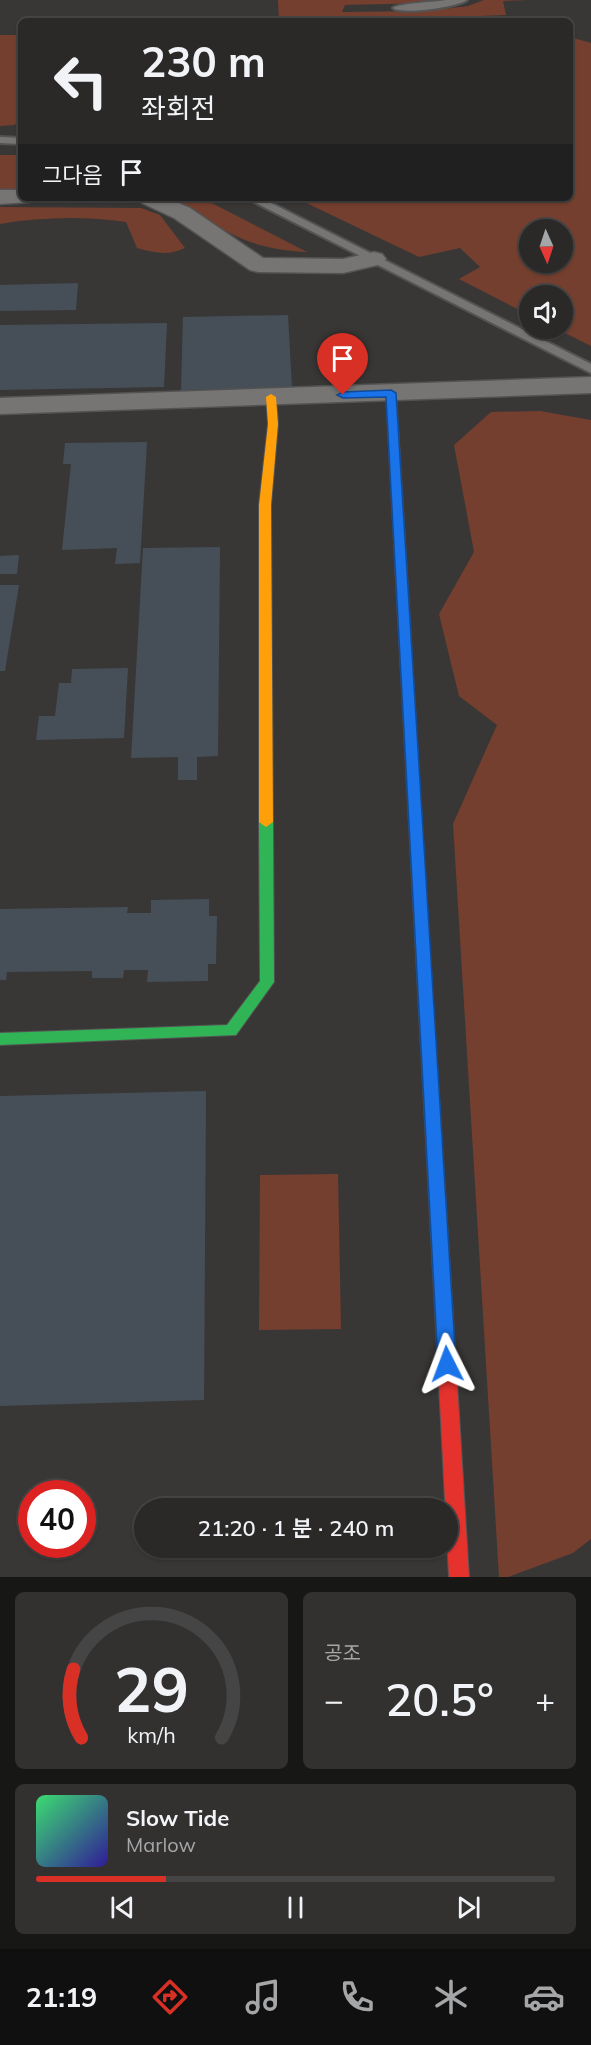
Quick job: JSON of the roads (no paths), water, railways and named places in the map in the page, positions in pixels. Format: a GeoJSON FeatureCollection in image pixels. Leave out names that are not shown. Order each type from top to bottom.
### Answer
{"type":"FeatureCollection","features":[{"type":"Feature","properties":{"kind":"street"},"geometry":{"type":"LineString","coordinates":[[0,197],[18,196]]}},
{"type":"Feature","properties":{"kind":"street"},"geometry":{"type":"LineString","coordinates":[[156,201],[182,213],[258,265],[343,266],[374,259]]}},
{"type":"Feature","properties":{"kind":"street"},"geometry":{"type":"LineString","coordinates":[[0,406],[591,385]]}},
{"type":"Feature","properties":{"kind":"street"},"geometry":{"type":"LineString","coordinates":[[391,393],[459,1577]]}},
{"type":"Feature","properties":{"kind":"street"},"geometry":{"type":"LineString","coordinates":[[0,1039],[231,1031],[267,982],[265,506],[273,424],[271,397]]}},
{"type":"Feature","properties":{"kind":"lane"},"geometry":{"type":"LineString","coordinates":[[398,8],[425,7],[462,0]]}},
{"type":"Feature","properties":{"kind":"lane"},"geometry":{"type":"LineString","coordinates":[[0,140],[18,141]]}},
{"type":"Feature","properties":{"kind":"lane"},"geometry":{"type":"LineString","coordinates":[[258,201],[591,369]]}}]}
